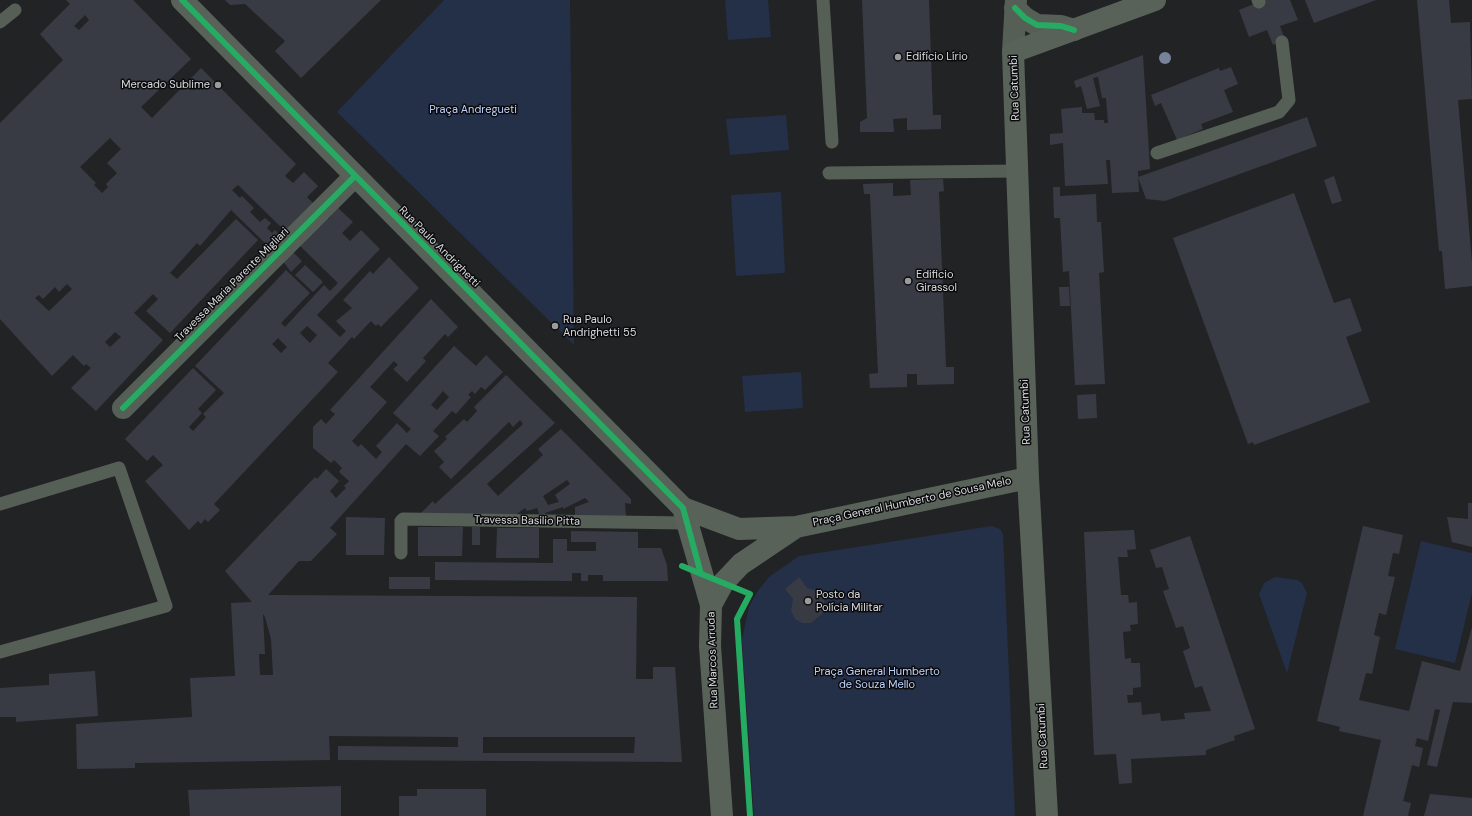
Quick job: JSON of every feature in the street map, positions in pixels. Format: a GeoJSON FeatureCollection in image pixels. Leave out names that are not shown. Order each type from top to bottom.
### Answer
{"type":"FeatureCollection","features":[{"type":"Feature","properties":{"kind":"main road","name":"Rua Paulo Andrighetti"},"geometry":{"type":"LineString","coordinates":[[182,0],[685,516]]}},
{"type":"Feature","properties":{"kind":"main road"},"geometry":{"type":"LineString","coordinates":[[1014,52],[1155,0]]}},
{"type":"Feature","properties":{"kind":"main road","name":"Rua Catumbi"},"geometry":{"type":"LineString","coordinates":[[1014,52],[1028,478],[1047,816]]}},
{"type":"Feature","properties":{"kind":"main road","name":"Praça General Humberto de Sousa Melo"},"geometry":{"type":"LineString","coordinates":[[685,516],[739,529],[796,527],[1028,478]]}},
{"type":"Feature","properties":{"kind":"main road","name":"Rua Marcos Arruda"},"geometry":{"type":"LineString","coordinates":[[685,516],[711,605],[710,646],[722,816]]}},
{"type":"Feature","properties":{"kind":"main road","name":"Praça General Humberto de Sousa Melo"},"geometry":{"type":"LineString","coordinates":[[711,605],[723,584],[741,564],[796,527]]}},
{"type":"Feature","properties":{"kind":"street","name":"Rua Catumbi"},"geometry":{"type":"LineString","coordinates":[[1016,4],[1025,18],[1037,25],[1061,26],[1074,30]]}},
{"type":"Feature","properties":{"kind":"street","name":"Rua Catumbi"},"geometry":{"type":"LineString","coordinates":[[1014,52],[1016,4]]}},
{"type":"Feature","properties":{"kind":"street","name":"Travessa Maria Parente Migliari"},"geometry":{"type":"LineString","coordinates":[[123,408],[355,176]]}},
{"type":"Feature","properties":{"kind":"lane"},"geometry":{"type":"LineString","coordinates":[[823,0],[832,142]]}},
{"type":"Feature","properties":{"kind":"lane"},"geometry":{"type":"LineString","coordinates":[[0,22],[15,10]]}},
{"type":"Feature","properties":{"kind":"lane"},"geometry":{"type":"LineString","coordinates":[[1157,153],[1279,112],[1289,100],[1281,44]]}},
{"type":"Feature","properties":{"kind":"lane"},"geometry":{"type":"LineString","coordinates":[[829,173],[1018,171]]}},
{"type":"Feature","properties":{"kind":"lane"},"geometry":{"type":"LineString","coordinates":[[0,504],[119,468],[166,606],[0,652]]}},
{"type":"Feature","properties":{"kind":"lane","name":"Travessa Basilio Pitta"},"geometry":{"type":"LineString","coordinates":[[401,553],[401,521],[403,519],[685,516]]}},
{"type":"Feature","properties":{"kind":"green space","name":"Praça Andregueti"},"geometry":{"type":"Polygon","coordinates":[[[444,0],[570,0],[574,345],[337,112],[444,0]]]}},
{"type":"Feature","properties":{"kind":"green space"},"geometry":{"type":"Polygon","coordinates":[[[725,0],[768,0],[771,37],[728,40],[725,0]]]}},
{"type":"Feature","properties":{"kind":"green space"},"geometry":{"type":"Polygon","coordinates":[[[786,115],[789,150],[730,155],[726,119],[786,115]]]}},
{"type":"Feature","properties":{"kind":"green space"},"geometry":{"type":"Polygon","coordinates":[[[781,192],[785,273],[736,276],[731,195],[781,192]]]}},
{"type":"Feature","properties":{"kind":"green space"},"geometry":{"type":"Polygon","coordinates":[[[801,372],[803,408],[745,412],[742,376],[801,372]]]}},
{"type":"Feature","properties":{"kind":"green space","name":"Praça General Humberto de Souza Mello"},"geometry":{"type":"Polygon","coordinates":[[[992,526],[1000,529],[1003,534],[1015,816],[754,816],[742,640],[749,607],[757,592],[769,577],[799,556],[992,526]]]}},
{"type":"Feature","properties":{"kind":"green space"},"geometry":{"type":"Polygon","coordinates":[[[1421,541],[1472,553],[1472,593],[1455,663],[1395,649],[1421,541]]]}},
{"type":"Feature","properties":{"kind":"green space"},"geometry":{"type":"Polygon","coordinates":[[[1275,577],[1298,580],[1302,583],[1307,593],[1287,673],[1259,594],[1264,583],[1275,577]]]}},
{"type":"Feature","properties":{"kind":"building"},"geometry":{"type":"Polygon","coordinates":[[[66,0],[133,0],[191,59],[141,107],[152,118],[201,68],[296,164],[285,176],[293,183],[304,172],[318,186],[307,197],[313,203],[285,231],[238,185],[232,190],[240,198],[242,196],[254,208],[250,212],[260,222],[265,218],[271,223],[267,228],[272,233],[275,230],[281,236],[271,247],[269,247],[231,210],[200,246],[197,243],[170,273],[177,279],[236,219],[258,240],[170,333],[146,311],[158,299],[153,294],[134,313],[163,340],[96,411],[71,388],[91,368],[86,364],[84,366],[73,355],[52,376],[0,319],[0,123],[63,60],[40,34],[70,4],[66,0]],[[85,15],[74,26],[79,30],[89,20],[85,15]],[[110,138],[80,167],[96,183],[94,185],[102,193],[108,187],[106,184],[117,173],[107,163],[121,149],[110,138]],[[67,284],[59,292],[55,287],[43,299],[39,295],[35,298],[49,311],[72,289],[67,284]],[[115,332],[105,342],[110,347],[121,337],[115,332]]]}},
{"type":"Feature","properties":{"kind":"building"},"geometry":{"type":"Polygon","coordinates":[[[225,0],[381,0],[301,78],[275,51],[285,41],[245,4],[230,5],[225,0]]]}},
{"type":"Feature","properties":{"kind":"building","name":"Edifício Lírio"},"geometry":{"type":"Polygon","coordinates":[[[862,0],[929,0],[933,115],[941,115],[941,129],[907,130],[907,118],[893,119],[894,132],[860,132],[860,122],[867,118],[862,0]]]}},
{"type":"Feature","properties":{"kind":"building"},"geometry":{"type":"Polygon","coordinates":[[[1264,0],[1290,0],[1298,20],[1280,26],[1285,40],[1273,45],[1267,30],[1249,37],[1239,10],[1264,0]]]}},
{"type":"Feature","properties":{"kind":"building"},"geometry":{"type":"Polygon","coordinates":[[[1305,0],[1376,0],[1314,23],[1305,0]]]}},
{"type":"Feature","properties":{"kind":"building"},"geometry":{"type":"Polygon","coordinates":[[[1417,0],[1449,0],[1451,23],[1470,22],[1472,99],[1458,100],[1472,263],[1472,286],[1445,289],[1442,251],[1439,251],[1417,0]]]}},
{"type":"Feature","properties":{"kind":"building"},"geometry":{"type":"Polygon","coordinates":[[[1143,55],[1150,169],[1138,171],[1139,192],[1112,193],[1110,160],[1106,160],[1108,184],[1065,186],[1063,143],[1050,145],[1050,134],[1063,133],[1061,109],[1082,107],[1082,113],[1094,113],[1095,120],[1104,120],[1104,123],[1108,123],[1106,98],[1102,98],[1098,77],[1093,78],[1100,106],[1087,109],[1081,86],[1076,88],[1074,81],[1143,55]]]}},
{"type":"Feature","properties":{"kind":"building"},"geometry":{"type":"Polygon","coordinates":[[[1231,67],[1238,84],[1224,90],[1233,112],[1201,124],[1203,129],[1177,140],[1161,103],[1155,106],[1151,95],[1219,68],[1220,71],[1231,67]]]}},
{"type":"Feature","properties":{"kind":"building"},"geometry":{"type":"Polygon","coordinates":[[[1307,117],[1317,146],[1165,201],[1146,199],[1138,177],[1307,117]]]}},
{"type":"Feature","properties":{"kind":"building"},"geometry":{"type":"Polygon","coordinates":[[[1334,176],[1342,201],[1332,204],[1324,180],[1334,176]]]}},
{"type":"Feature","properties":{"kind":"building","name":"Edificio Girassol"},"geometry":{"type":"Polygon","coordinates":[[[943,179],[944,191],[939,192],[946,367],[954,367],[954,384],[917,385],[917,374],[907,374],[907,387],[870,388],[869,374],[878,373],[870,194],[864,194],[863,184],[893,183],[893,196],[911,195],[910,180],[943,179]]]}},
{"type":"Feature","properties":{"kind":"building"},"geometry":{"type":"Polygon","coordinates":[[[1053,187],[1060,187],[1060,196],[1096,194],[1097,222],[1101,222],[1104,272],[1099,273],[1105,384],[1075,385],[1069,271],[1063,272],[1060,218],[1054,218],[1053,187]]]}},
{"type":"Feature","properties":{"kind":"building"},"geometry":{"type":"Polygon","coordinates":[[[1294,193],[1334,303],[1350,298],[1362,331],[1346,337],[1370,402],[1254,445],[1253,442],[1248,444],[1173,238],[1294,193]]]}},
{"type":"Feature","properties":{"kind":"building"},"geometry":{"type":"Polygon","coordinates":[[[338,208],[353,222],[342,233],[350,241],[361,230],[380,249],[317,315],[340,337],[346,331],[336,321],[352,308],[343,300],[370,271],[373,274],[389,257],[419,288],[381,327],[378,324],[376,326],[371,321],[354,339],[352,337],[328,363],[338,372],[214,504],[220,510],[208,522],[205,519],[201,524],[198,521],[189,530],[145,481],[163,465],[153,455],[147,461],[125,439],[193,368],[216,390],[198,409],[202,413],[189,427],[193,431],[206,417],[203,414],[224,393],[195,366],[286,270],[310,293],[281,323],[285,327],[324,285],[330,291],[338,283],[297,243],[323,214],[328,219],[338,208]],[[307,326],[300,333],[310,343],[317,335],[307,326]],[[278,338],[272,344],[281,353],[287,347],[278,338]]]}},
{"type":"Feature","properties":{"kind":"building"},"geometry":{"type":"Polygon","coordinates":[[[291,250],[302,261],[291,272],[282,260],[291,250]]]}},
{"type":"Feature","properties":{"kind":"building"},"geometry":{"type":"Polygon","coordinates":[[[305,265],[323,282],[313,292],[295,275],[305,265]]]}},
{"type":"Feature","properties":{"kind":"building"},"geometry":{"type":"Polygon","coordinates":[[[1059,287],[1069,287],[1070,306],[1060,306],[1059,287]]]}},
{"type":"Feature","properties":{"kind":"building"},"geometry":{"type":"Polygon","coordinates":[[[431,299],[458,327],[448,337],[445,334],[423,358],[426,361],[407,382],[393,369],[398,365],[394,361],[370,387],[387,402],[352,441],[358,447],[361,444],[376,459],[382,452],[376,446],[397,423],[407,433],[411,429],[393,413],[454,346],[476,366],[486,355],[503,372],[485,390],[481,387],[475,394],[472,391],[468,395],[471,397],[456,414],[452,411],[433,431],[439,436],[420,456],[406,444],[330,528],[337,534],[311,561],[299,561],[268,595],[637,597],[636,679],[653,679],[653,667],[675,667],[682,762],[338,760],[338,746],[458,747],[458,737],[329,736],[330,760],[135,763],[135,768],[77,769],[76,724],[192,717],[190,678],[235,676],[231,603],[252,602],[225,571],[315,477],[317,479],[326,469],[339,481],[330,491],[336,498],[346,488],[344,486],[349,481],[339,472],[342,468],[334,460],[331,463],[313,448],[313,427],[321,419],[326,424],[335,414],[330,410],[431,299]],[[443,391],[431,405],[437,410],[449,397],[443,391]],[[263,614],[265,654],[259,654],[260,675],[273,675],[271,639],[263,614]],[[483,737],[483,753],[634,753],[635,737],[483,737]]]}},
{"type":"Feature","properties":{"kind":"building"},"geometry":{"type":"Polygon","coordinates":[[[506,375],[555,423],[487,484],[498,496],[543,455],[538,449],[561,429],[631,499],[631,504],[625,503],[626,516],[575,516],[575,507],[589,502],[585,498],[563,509],[563,507],[545,513],[546,516],[540,516],[537,508],[527,511],[525,508],[514,516],[421,513],[433,501],[435,504],[523,424],[520,420],[513,427],[509,422],[451,479],[439,467],[444,462],[434,451],[447,439],[445,437],[464,419],[467,422],[477,411],[474,407],[506,375]],[[567,480],[543,496],[548,505],[559,502],[555,495],[570,484],[567,480]]]}},
{"type":"Feature","properties":{"kind":"building"},"geometry":{"type":"Polygon","coordinates":[[[1096,394],[1097,418],[1078,419],[1077,395],[1096,394]]]}},
{"type":"Feature","properties":{"kind":"building"},"geometry":{"type":"Polygon","coordinates":[[[1468,503],[1472,503],[1472,547],[1452,542],[1447,517],[1468,519],[1468,503]]]}},
{"type":"Feature","properties":{"kind":"building"},"geometry":{"type":"Polygon","coordinates":[[[346,517],[385,518],[384,555],[346,555],[346,517]]]}},
{"type":"Feature","properties":{"kind":"building"},"geometry":{"type":"Polygon","coordinates":[[[1363,526],[1403,535],[1399,554],[1393,553],[1388,576],[1395,577],[1386,615],[1379,613],[1374,635],[1380,637],[1372,674],[1366,673],[1359,700],[1409,711],[1422,661],[1460,671],[1472,627],[1472,703],[1453,702],[1437,767],[1427,765],[1440,710],[1435,709],[1428,741],[1417,738],[1415,746],[1423,748],[1419,767],[1412,765],[1403,801],[1411,803],[1408,816],[1363,816],[1381,740],[1339,731],[1340,727],[1317,721],[1363,526]]]}},
{"type":"Feature","properties":{"kind":"building"},"geometry":{"type":"Polygon","coordinates":[[[418,527],[463,527],[462,556],[418,556],[418,527]]]}},
{"type":"Feature","properties":{"kind":"building"},"geometry":{"type":"Polygon","coordinates":[[[472,527],[480,527],[480,545],[472,545],[472,527]]]}},
{"type":"Feature","properties":{"kind":"building"},"geometry":{"type":"Polygon","coordinates":[[[497,528],[539,528],[539,558],[496,558],[497,528]]]}},
{"type":"Feature","properties":{"kind":"building"},"geometry":{"type":"Polygon","coordinates":[[[1134,530],[1136,549],[1127,550],[1128,557],[1118,557],[1121,595],[1128,595],[1129,603],[1137,602],[1138,624],[1130,625],[1131,631],[1123,632],[1125,659],[1131,658],[1131,663],[1140,663],[1141,687],[1133,688],[1133,695],[1127,695],[1128,703],[1141,702],[1142,715],[1160,713],[1161,721],[1185,719],[1184,713],[1211,711],[1202,686],[1195,688],[1183,651],[1190,648],[1183,626],[1176,628],[1163,591],[1169,589],[1162,567],[1156,568],[1150,550],[1190,536],[1255,729],[1234,736],[1235,740],[1206,750],[1206,755],[1131,759],[1132,783],[1119,784],[1116,754],[1094,755],[1084,532],[1134,530]]]}},
{"type":"Feature","properties":{"kind":"building"},"geometry":{"type":"Polygon","coordinates":[[[571,531],[638,532],[638,548],[661,548],[667,565],[668,581],[603,581],[603,575],[588,575],[588,581],[581,581],[581,573],[572,573],[572,581],[435,580],[435,562],[553,563],[553,539],[567,539],[567,551],[596,551],[596,542],[571,542],[571,531]]]}},
{"type":"Feature","properties":{"kind":"building"},"geometry":{"type":"Polygon","coordinates":[[[389,577],[430,577],[430,589],[389,589],[389,577]]]}},
{"type":"Feature","properties":{"kind":"building","name":"Posto da Polícia Militar"},"geometry":{"type":"Polygon","coordinates":[[[799,577],[807,588],[818,591],[824,600],[825,606],[822,614],[811,623],[802,623],[795,619],[791,611],[793,599],[785,589],[799,577]]]}},
{"type":"Feature","properties":{"kind":"building"},"geometry":{"type":"Polygon","coordinates":[[[95,671],[98,716],[16,722],[16,717],[0,717],[0,688],[49,685],[49,674],[95,671]]]}},
{"type":"Feature","properties":{"kind":"building"},"geometry":{"type":"Polygon","coordinates":[[[341,786],[341,816],[190,816],[188,790],[341,786]]]}},
{"type":"Feature","properties":{"kind":"building"},"geometry":{"type":"Polygon","coordinates":[[[417,789],[486,789],[486,816],[399,816],[399,796],[417,796],[417,789]]]}},
{"type":"Feature","properties":{"kind":"building"},"geometry":{"type":"Polygon","coordinates":[[[1430,794],[1472,798],[1472,816],[1424,816],[1430,794]]]}},
{"type":"Feature","properties":{"kind":"cycle path"},"geometry":{"type":"LineString","coordinates":[[182,0],[683,508],[701,574]]}},
{"type":"Feature","properties":{"kind":"cycle path"},"geometry":{"type":"LineString","coordinates":[[1015,8],[1025,18],[1037,25],[1061,26],[1074,30]]}},
{"type":"Feature","properties":{"kind":"cycle path"},"geometry":{"type":"LineString","coordinates":[[123,408],[355,176]]}},
{"type":"Feature","properties":{"kind":"cycle path"},"geometry":{"type":"LineString","coordinates":[[682,566],[750,594],[737,619],[750,816]]}},
{"type":"Feature","properties":{"kind":"place","name":"Edifício Lírio"},"geometry":{"type":"Point","coordinates":[898,57]}},
{"type":"Feature","properties":{"kind":"place","name":"Mercado Sublime"},"geometry":{"type":"Point","coordinates":[218,85]}},
{"type":"Feature","properties":{"kind":"place","name":"Edificio Girassol"},"geometry":{"type":"Point","coordinates":[908,281]}},
{"type":"Feature","properties":{"kind":"place","name":"Rua Paulo Andrighetti 55"},"geometry":{"type":"Point","coordinates":[555,326]}},
{"type":"Feature","properties":{"kind":"place","name":"Posto da Polícia Militar"},"geometry":{"type":"Point","coordinates":[808,601]}}]}
